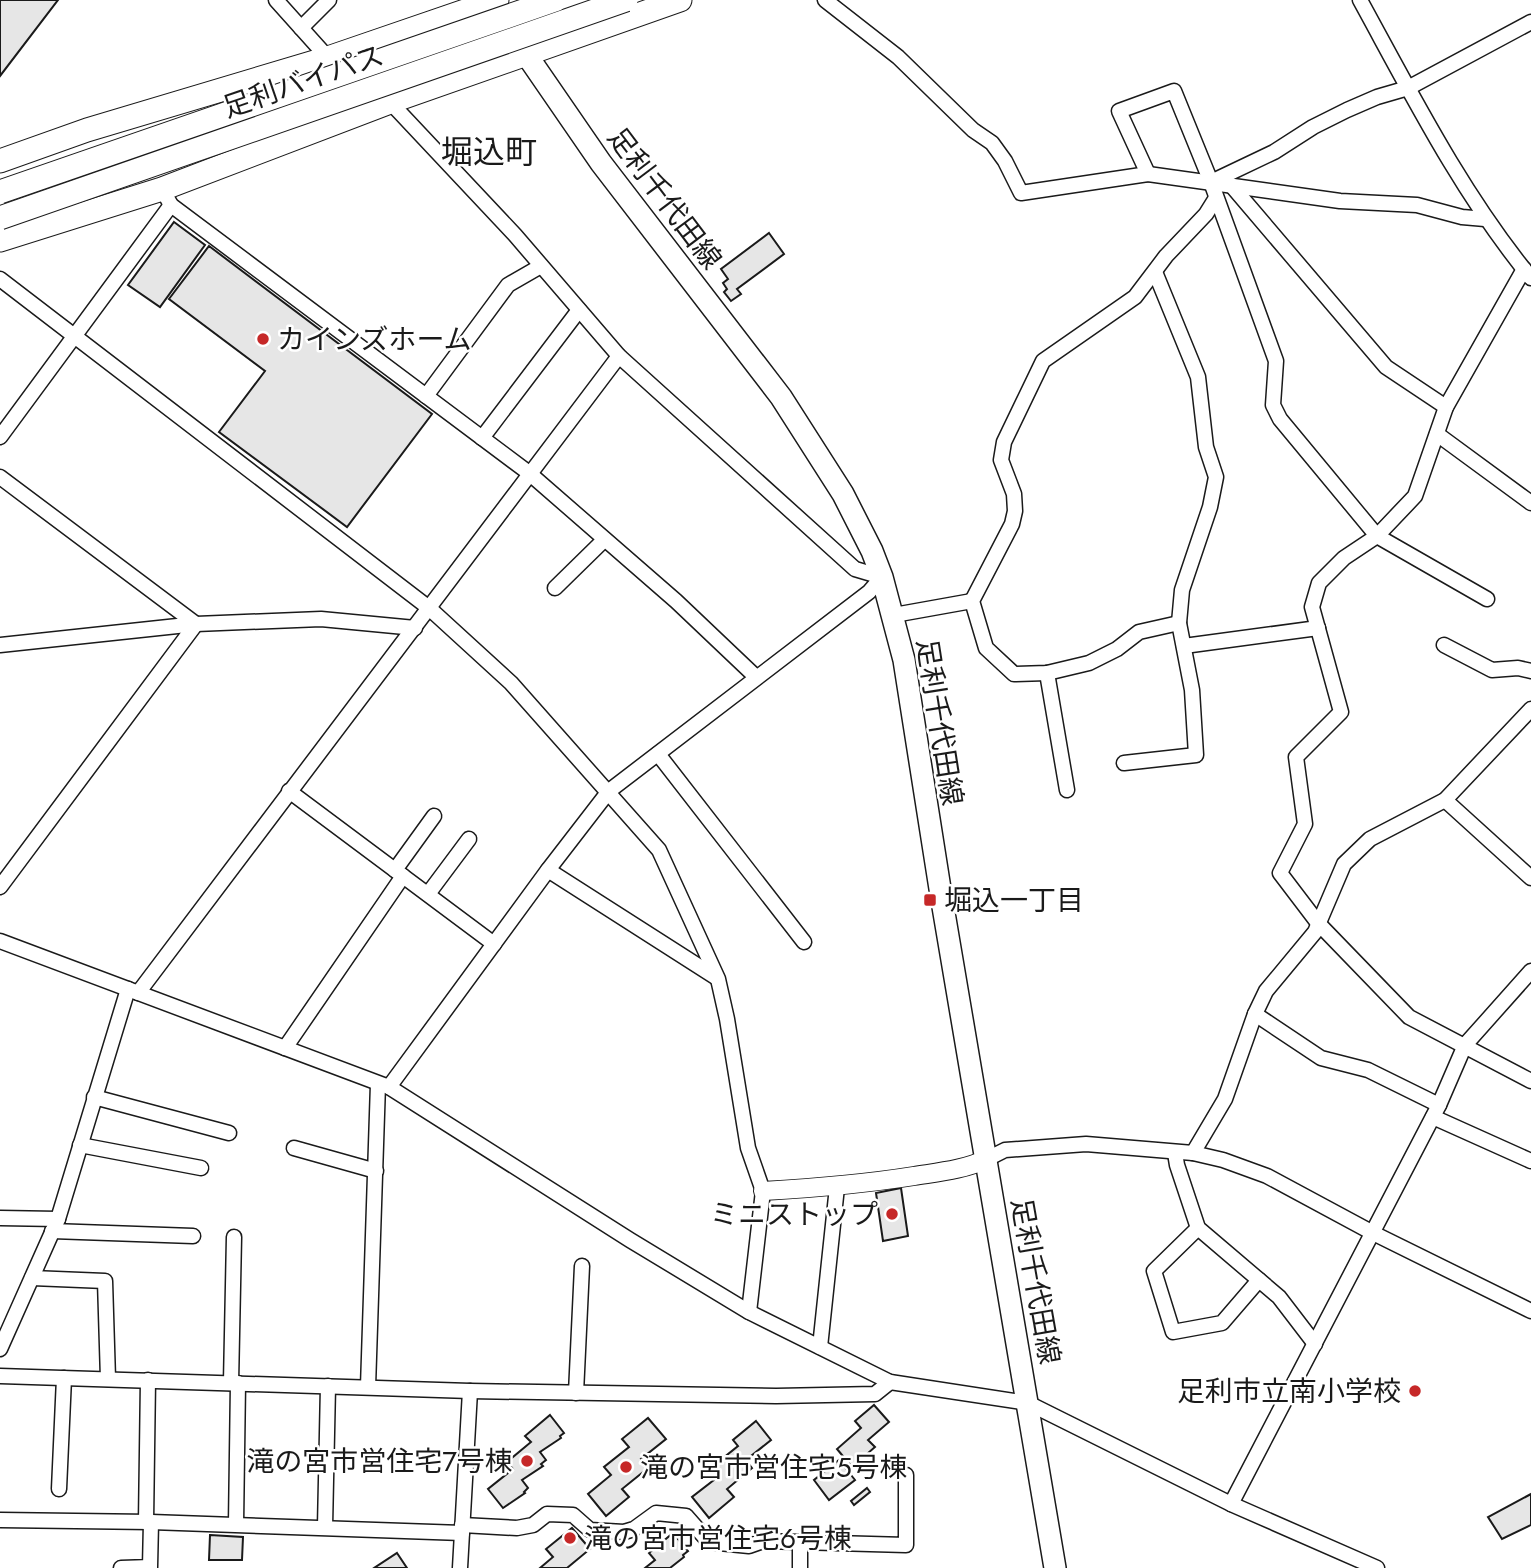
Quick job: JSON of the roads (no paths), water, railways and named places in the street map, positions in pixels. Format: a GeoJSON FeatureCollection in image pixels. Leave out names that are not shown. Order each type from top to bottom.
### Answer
{"type":"FeatureCollection","features":[{"type":"Feature","properties":{"kind":"highway","name":"足利バイパス"},"geometry":{"type":"LineString","coordinates":[[0,192],[555,0]]}},
{"type":"Feature","properties":{"kind":"highway","name":"足利バイパス"},"geometry":{"type":"LineString","coordinates":[[0,218],[626,0]]}},
{"type":"Feature","properties":{"kind":"highway"},"geometry":{"type":"LineString","coordinates":[[0,240],[166,197],[390,102],[680,0]]}},
{"type":"Feature","properties":{"kind":"highway"},"geometry":{"type":"LineString","coordinates":[[0,161],[87,130],[328,58],[492,1]]}},
{"type":"Feature","properties":{"kind":"main road","name":"足利千代田線"},"geometry":{"type":"LineString","coordinates":[[492,1],[525,54],[601,163],[781,397],[843,494],[882,577],[904,660],[940,895],[1055,1568]]}},
{"type":"Feature","properties":{"kind":"street"},"geometry":{"type":"LineString","coordinates":[[276,0],[328,58]]}},
{"type":"Feature","properties":{"kind":"street"},"geometry":{"type":"LineString","coordinates":[[301,28],[329,0]]}},
{"type":"Feature","properties":{"kind":"street"},"geometry":{"type":"LineString","coordinates":[[825,0],[898,57],[973,130],[992,144],[1005,160],[1021,193],[1148,174],[1339,201],[1417,205],[1462,217],[1485,219]]}},
{"type":"Feature","properties":{"kind":"street"},"geometry":{"type":"LineString","coordinates":[[1360,0],[1485,219],[1527,274],[1446,407],[1415,496],[1377,536],[1344,558],[1319,583],[1312,607],[1341,712],[1296,757],[1305,824],[1280,873],[1318,923],[1409,1017],[1531,1081]]}},
{"type":"Feature","properties":{"kind":"street"},"geometry":{"type":"LineString","coordinates":[[1211,181],[1275,152],[1312,127],[1347,110],[1408,88],[1531,22]]}},
{"type":"Feature","properties":{"kind":"street"},"geometry":{"type":"LineString","coordinates":[[1148,174],[1119,111],[1174,91],[1211,181],[1276,361],[1273,405],[1280,419],[1377,536],[1487,599]]}},
{"type":"Feature","properties":{"kind":"street"},"geometry":{"type":"LineString","coordinates":[[368,1387],[376,1171],[384,1085],[609,791],[869,592],[882,577],[855,569],[619,356],[515,235],[390,102]]}},
{"type":"Feature","properties":{"kind":"street"},"geometry":{"type":"LineString","coordinates":[[1231,185],[1386,367],[1446,407]]}},
{"type":"Feature","properties":{"kind":"street"},"geometry":{"type":"LineString","coordinates":[[0,437],[74,336],[166,197],[529,474],[676,601],[756,677]]}},
{"type":"Feature","properties":{"kind":"street"},"geometry":{"type":"LineString","coordinates":[[1179,623],[1139,632],[1117,649],[1089,663],[1047,673],[1014,674],[986,648],[972,601],[1012,524],[1015,511],[1014,494],[1001,460],[1004,442],[1043,361],[1135,297],[1206,214],[1216,198]]}},
{"type":"Feature","properties":{"kind":"street"},"geometry":{"type":"LineString","coordinates":[[426,396],[508,285],[541,266]]}},
{"type":"Feature","properties":{"kind":"street"},"geometry":{"type":"LineString","coordinates":[[1124,764],[1196,755],[1192,690],[1179,623],[1182,590],[1210,507],[1216,477],[1206,447],[1198,377],[1155,272]]}},
{"type":"Feature","properties":{"kind":"street"},"geometry":{"type":"LineString","coordinates":[[0,279],[429,608],[511,683],[659,850],[718,979],[748,1148],[763,1191],[749,1312]]}},
{"type":"Feature","properties":{"kind":"street"},"geometry":{"type":"LineString","coordinates":[[482,438],[579,310]]}},
{"type":"Feature","properties":{"kind":"street"},"geometry":{"type":"LineString","coordinates":[[0,1349],[55,1225],[94,1097],[133,991],[415,628],[619,356]]}},
{"type":"Feature","properties":{"kind":"street"},"geometry":{"type":"LineString","coordinates":[[1437,434],[1531,503]]}},
{"type":"Feature","properties":{"kind":"street"},"geometry":{"type":"LineString","coordinates":[[0,477],[196,624]]}},
{"type":"Feature","properties":{"kind":"street"},"geometry":{"type":"LineString","coordinates":[[555,588],[604,540]]}},
{"type":"Feature","properties":{"kind":"street"},"geometry":{"type":"LineString","coordinates":[[894,615],[972,601]]}},
{"type":"Feature","properties":{"kind":"street"},"geometry":{"type":"LineString","coordinates":[[0,645],[196,624],[321,619],[415,628]]}},
{"type":"Feature","properties":{"kind":"street"},"geometry":{"type":"LineString","coordinates":[[0,887],[196,624]]}},
{"type":"Feature","properties":{"kind":"street"},"geometry":{"type":"LineString","coordinates":[[1184,646],[1318,628]]}},
{"type":"Feature","properties":{"kind":"street"},"geometry":{"type":"LineString","coordinates":[[1444,645],[1492,670],[1518,668],[1531,671]]}},
{"type":"Feature","properties":{"kind":"street"},"geometry":{"type":"LineString","coordinates":[[1047,673],[1067,790]]}},
{"type":"Feature","properties":{"kind":"street"},"geometry":{"type":"LineString","coordinates":[[1193,1153],[1225,1099],[1255,1014],[1266,991],[1315,932],[1344,864],[1370,839],[1445,800],[1531,709]]}},
{"type":"Feature","properties":{"kind":"street"},"geometry":{"type":"LineString","coordinates":[[658,754],[804,942]]}},
{"type":"Feature","properties":{"kind":"street"},"geometry":{"type":"LineString","coordinates":[[289,791],[494,944]]}},
{"type":"Feature","properties":{"kind":"street"},"geometry":{"type":"LineString","coordinates":[[1445,800],[1531,878]]}},
{"type":"Feature","properties":{"kind":"street"},"geometry":{"type":"LineString","coordinates":[[285,1048],[435,816]]}},
{"type":"Feature","properties":{"kind":"street"},"geometry":{"type":"LineString","coordinates":[[428,894],[469,839]]}},
{"type":"Feature","properties":{"kind":"street"},"geometry":{"type":"LineString","coordinates":[[548,870],[718,979]]}},
{"type":"Feature","properties":{"kind":"street"},"geometry":{"type":"LineString","coordinates":[[0,941],[384,1085],[619,1234],[749,1312],[890,1382],[1028,1403],[1231,1504],[1377,1568]]}},
{"type":"Feature","properties":{"kind":"street"},"geometry":{"type":"LineString","coordinates":[[1231,1504],[1436,1111],[1465,1045],[1531,971]]}},
{"type":"Feature","properties":{"kind":"street"},"geometry":{"type":"LineString","coordinates":[[1255,1014],[1321,1058],[1367,1070],[1436,1111],[1531,1161]]}},
{"type":"Feature","properties":{"kind":"street"},"geometry":{"type":"LineString","coordinates":[[94,1097],[229,1133]]}},
{"type":"Feature","properties":{"kind":"street"},"geometry":{"type":"LineString","coordinates":[[763,1191],[837,1187],[968,1167],[1005,1150],[1086,1144],[1193,1153],[1246,1167],[1531,1311]]}},
{"type":"Feature","properties":{"kind":"street"},"geometry":{"type":"LineString","coordinates":[[80,1145],[201,1168]]}},
{"type":"Feature","properties":{"kind":"street"},"geometry":{"type":"LineString","coordinates":[[294,1148],[376,1171]]}},
{"type":"Feature","properties":{"kind":"street"},"geometry":{"type":"LineString","coordinates":[[1175,1153],[1198,1228],[1279,1297],[1315,1344]]}},
{"type":"Feature","properties":{"kind":"street"},"geometry":{"type":"LineString","coordinates":[[820,1347],[837,1187]]}},
{"type":"Feature","properties":{"kind":"street"},"geometry":{"type":"LineString","coordinates":[[0,1218],[193,1236]]}},
{"type":"Feature","properties":{"kind":"street"},"geometry":{"type":"LineString","coordinates":[[1198,1228],[1154,1271],[1173,1332],[1222,1323],[1259,1280]]}},
{"type":"Feature","properties":{"kind":"street"},"geometry":{"type":"LineString","coordinates":[[234,1237],[236,1524]]}},
{"type":"Feature","properties":{"kind":"street"},"geometry":{"type":"LineString","coordinates":[[576,1393],[582,1266]]}},
{"type":"Feature","properties":{"kind":"street"},"geometry":{"type":"LineString","coordinates":[[32,1278],[105,1281],[108,1379]]}},
{"type":"Feature","properties":{"kind":"street"},"geometry":{"type":"LineString","coordinates":[[0,1376],[470,1391],[776,1396],[874,1394],[890,1382]]}},
{"type":"Feature","properties":{"kind":"street"},"geometry":{"type":"LineString","coordinates":[[59,1489],[64,1378]]}},
{"type":"Feature","properties":{"kind":"street"},"geometry":{"type":"LineString","coordinates":[[121,1568],[150,1567],[148,1380]]}},
{"type":"Feature","properties":{"kind":"street"},"geometry":{"type":"LineString","coordinates":[[325,1527],[328,1386]]}},
{"type":"Feature","properties":{"kind":"street"},"geometry":{"type":"LineString","coordinates":[[460,1568],[470,1391]]}},
{"type":"Feature","properties":{"kind":"street"},"geometry":{"type":"LineString","coordinates":[[0,1520],[462,1529],[517,1528],[533,1525],[547,1514],[573,1515],[590,1530],[624,1532],[634,1530],[656,1513],[686,1516],[709,1542],[749,1546],[763,1541],[906,1545],[906,1475]]}},
{"type":"Feature","properties":{"kind":"street"},"geometry":{"type":"LineString","coordinates":[[800,1542],[800,1568]]}},
{"type":"Feature","properties":{"kind":"place","name":"カインズホーム"},"geometry":{"type":"Point","coordinates":[263,339]}},
{"type":"Feature","properties":{"kind":"place","name":"堀込一丁目"},"geometry":{"type":"Point","coordinates":[930,900]}},
{"type":"Feature","properties":{"kind":"place","name":"ミニストップ"},"geometry":{"type":"Point","coordinates":[892,1214]}},
{"type":"Feature","properties":{"kind":"place","name":"足利市立南小学校"},"geometry":{"type":"Point","coordinates":[1415,1391]}},
{"type":"Feature","properties":{"kind":"place","name":"滝の宮市営住宅7号棟"},"geometry":{"type":"Point","coordinates":[527,1461]}},
{"type":"Feature","properties":{"kind":"place","name":"滝の宮市営住宅5号棟"},"geometry":{"type":"Point","coordinates":[626,1467]}},
{"type":"Feature","properties":{"kind":"place","name":"滝の宮市営住宅6号棟"},"geometry":{"type":"Point","coordinates":[570,1538]}},
{"type":"Feature","properties":{"kind":"district","name":"堀込町"},"geometry":{"type":"Point","coordinates":[489,152]}}]}
